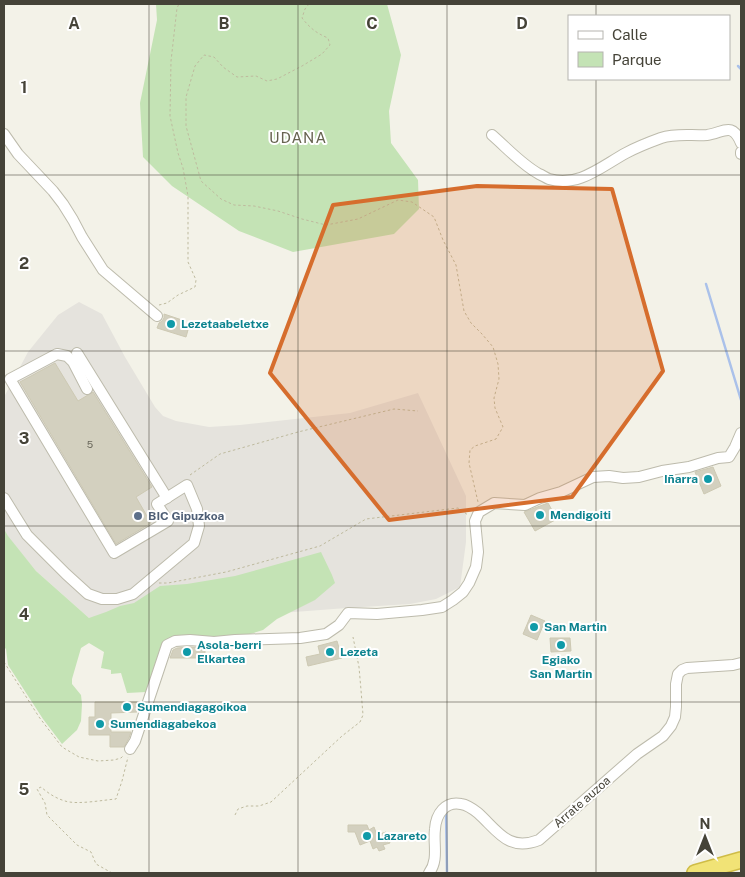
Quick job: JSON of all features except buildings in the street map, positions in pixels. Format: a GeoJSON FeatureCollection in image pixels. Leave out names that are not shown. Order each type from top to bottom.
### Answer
{"type":"FeatureCollection","features":[{"type":"Feature","properties":{"kind":"highway"},"geometry":{"type":"LineString","coordinates":[[695,873],[741,860]]}},
{"type":"Feature","properties":{"kind":"street"},"geometry":{"type":"LineString","coordinates":[[492,134],[527,167],[548,179],[566,181],[573,181],[588,176],[628,152],[672,136],[709,135],[724,129],[734,132],[739,137],[741,143]]}},
{"type":"Feature","properties":{"kind":"street"},"geometry":{"type":"LineString","coordinates":[[4,134],[18,154],[53,191],[103,270],[153,314]]}},
{"type":"Feature","properties":{"kind":"street"},"geometry":{"type":"LineString","coordinates":[[77,352],[167,498]]}},
{"type":"Feature","properties":{"kind":"street"},"geometry":{"type":"LineString","coordinates":[[4,498],[27,535],[88,594],[102,599],[117,599],[133,594],[194,543],[199,526],[197,510],[186,486],[157,504],[168,521],[114,553],[10,379],[57,354],[67,356],[73,362],[86,389]]}},
{"type":"Feature","properties":{"kind":"street"},"geometry":{"type":"LineString","coordinates":[[130,749],[135,741],[167,645],[175,641],[190,640],[214,642],[300,638],[326,634],[339,625],[348,612],[377,614],[442,607],[463,592],[476,567],[478,552],[475,521],[482,509],[494,503],[526,505],[540,498],[561,492],[593,477],[639,477],[728,457],[741,433]]}},
{"type":"Feature","properties":{"kind":"street","name":"Arrate auzoa"},"geometry":{"type":"LineString","coordinates":[[429,873],[434,864],[435,829],[438,816],[446,806],[455,804],[467,806],[488,822],[502,837],[514,842],[529,844],[539,840],[637,754],[663,736],[675,717],[676,684],[680,671],[687,668],[741,663]]}},
{"type":"Feature","properties":{"kind":"path"},"geometry":{"type":"LineString","coordinates":[[153,314],[153,307],[167,303],[195,287],[196,280],[188,262],[188,196],[170,116],[171,61],[179,4]]}},
{"type":"Feature","properties":{"kind":"path"},"geometry":{"type":"LineString","coordinates":[[309,4],[305,8],[302,18],[310,28],[328,38],[330,45],[322,54],[302,66],[277,79],[268,80],[256,76],[237,77],[223,67],[214,57],[204,55],[195,66],[186,97],[186,126],[201,181],[221,199],[234,205],[254,206],[278,211],[326,225],[358,219],[398,200],[412,202],[434,217],[456,265],[464,311],[471,323],[493,347],[498,364],[499,379],[494,398],[495,408],[503,427],[496,439],[475,446],[470,450],[469,463],[477,500],[482,509]]}},
{"type":"Feature","properties":{"kind":"path"},"geometry":{"type":"LineString","coordinates":[[186,486],[191,474],[220,454],[298,432],[394,409],[418,411]]}},
{"type":"Feature","properties":{"kind":"path"},"geometry":{"type":"LineString","coordinates":[[146,583],[168,583],[226,572],[320,546],[366,519],[458,508],[475,521]]}},
{"type":"Feature","properties":{"kind":"path"},"geometry":{"type":"LineString","coordinates":[[235,815],[238,809],[247,806],[259,806],[270,802],[360,722],[363,714],[359,667],[353,637]]}},
{"type":"Feature","properties":{"kind":"path"},"geometry":{"type":"LineString","coordinates":[[4,662],[39,717],[62,747],[79,757],[98,761],[122,758],[130,749]]}},
{"type":"Feature","properties":{"kind":"path"},"geometry":{"type":"LineString","coordinates":[[112,873],[96,864],[91,852],[77,846],[48,815],[45,803],[36,789],[41,787],[51,795],[67,802],[116,799],[130,749]]}},
{"type":"Feature","properties":{"kind":"highlighted area"},"geometry":{"type":"Polygon","coordinates":[[[477,186],[612,189],[663,371],[572,497],[389,520],[270,373],[333,205],[477,186]]]}},
{"type":"Feature","properties":{"kind":"shaded area"},"geometry":{"type":"Polygon","coordinates":[[[79,302],[102,314],[155,407],[163,416],[176,421],[209,427],[350,413],[418,393],[466,496],[466,542],[460,587],[436,599],[410,604],[203,619],[89,618],[36,571],[7,536],[4,529],[4,397],[28,352],[58,315],[79,302]]]}},
{"type":"Feature","properties":{"kind":"green space"},"geometry":{"type":"Polygon","coordinates":[[[156,4],[387,4],[401,55],[389,111],[391,143],[418,180],[419,209],[394,234],[293,252],[239,231],[172,186],[143,157],[140,103],[157,20],[156,4]]]}},
{"type":"Feature","properties":{"kind":"green space"},"geometry":{"type":"Polygon","coordinates":[[[4,529],[36,571],[89,618],[120,606],[134,603],[160,586],[187,584],[235,576],[321,552],[335,583],[315,600],[277,619],[263,630],[232,637],[175,636],[167,640],[146,692],[127,693],[121,673],[111,674],[111,670],[101,668],[104,652],[89,643],[81,648],[72,679],[72,684],[81,695],[81,721],[77,730],[62,744],[43,719],[8,665],[6,649],[4,647],[4,529]]]}},
{"type":"Feature","properties":{"kind":"waterway"},"geometry":{"type":"LineString","coordinates":[[738,66],[741,69]]}},
{"type":"Feature","properties":{"kind":"waterway"},"geometry":{"type":"LineString","coordinates":[[706,284],[741,400]]}},
{"type":"Feature","properties":{"kind":"waterway"},"geometry":{"type":"LineString","coordinates":[[446,811],[447,873]]}},
{"type":"Feature","properties":{"kind":"place","name":"Lezetaabeletxe"},"geometry":{"type":"Point","coordinates":[171,324]}},
{"type":"Feature","properties":{"kind":"place","name":"Iñarra"},"geometry":{"type":"Point","coordinates":[708,479]}},
{"type":"Feature","properties":{"kind":"place","name":"Mendigoiti"},"geometry":{"type":"Point","coordinates":[540,515]}},
{"type":"Feature","properties":{"kind":"place","name":"BIC Gipuzkoa"},"geometry":{"type":"Point","coordinates":[138,516]}},
{"type":"Feature","properties":{"kind":"place","name":"San Martin"},"geometry":{"type":"Point","coordinates":[534,627]}},
{"type":"Feature","properties":{"kind":"place","name":"Egiako San Martin"},"geometry":{"type":"Point","coordinates":[561,645]}},
{"type":"Feature","properties":{"kind":"place","name":"Asola-berri Elkartea"},"geometry":{"type":"Point","coordinates":[187,652]}},
{"type":"Feature","properties":{"kind":"place","name":"Lezeta"},"geometry":{"type":"Point","coordinates":[330,652]}},
{"type":"Feature","properties":{"kind":"place","name":"Sumendiagagoikoa"},"geometry":{"type":"Point","coordinates":[127,707]}},
{"type":"Feature","properties":{"kind":"place","name":"Sumendiagabekoa"},"geometry":{"type":"Point","coordinates":[100,724]}},
{"type":"Feature","properties":{"kind":"place","name":"Lazareto"},"geometry":{"type":"Point","coordinates":[367,836]}},
{"type":"Feature","properties":{"kind":"district","name":"UDANA"},"geometry":{"type":"Point","coordinates":[298,138]}}]}
